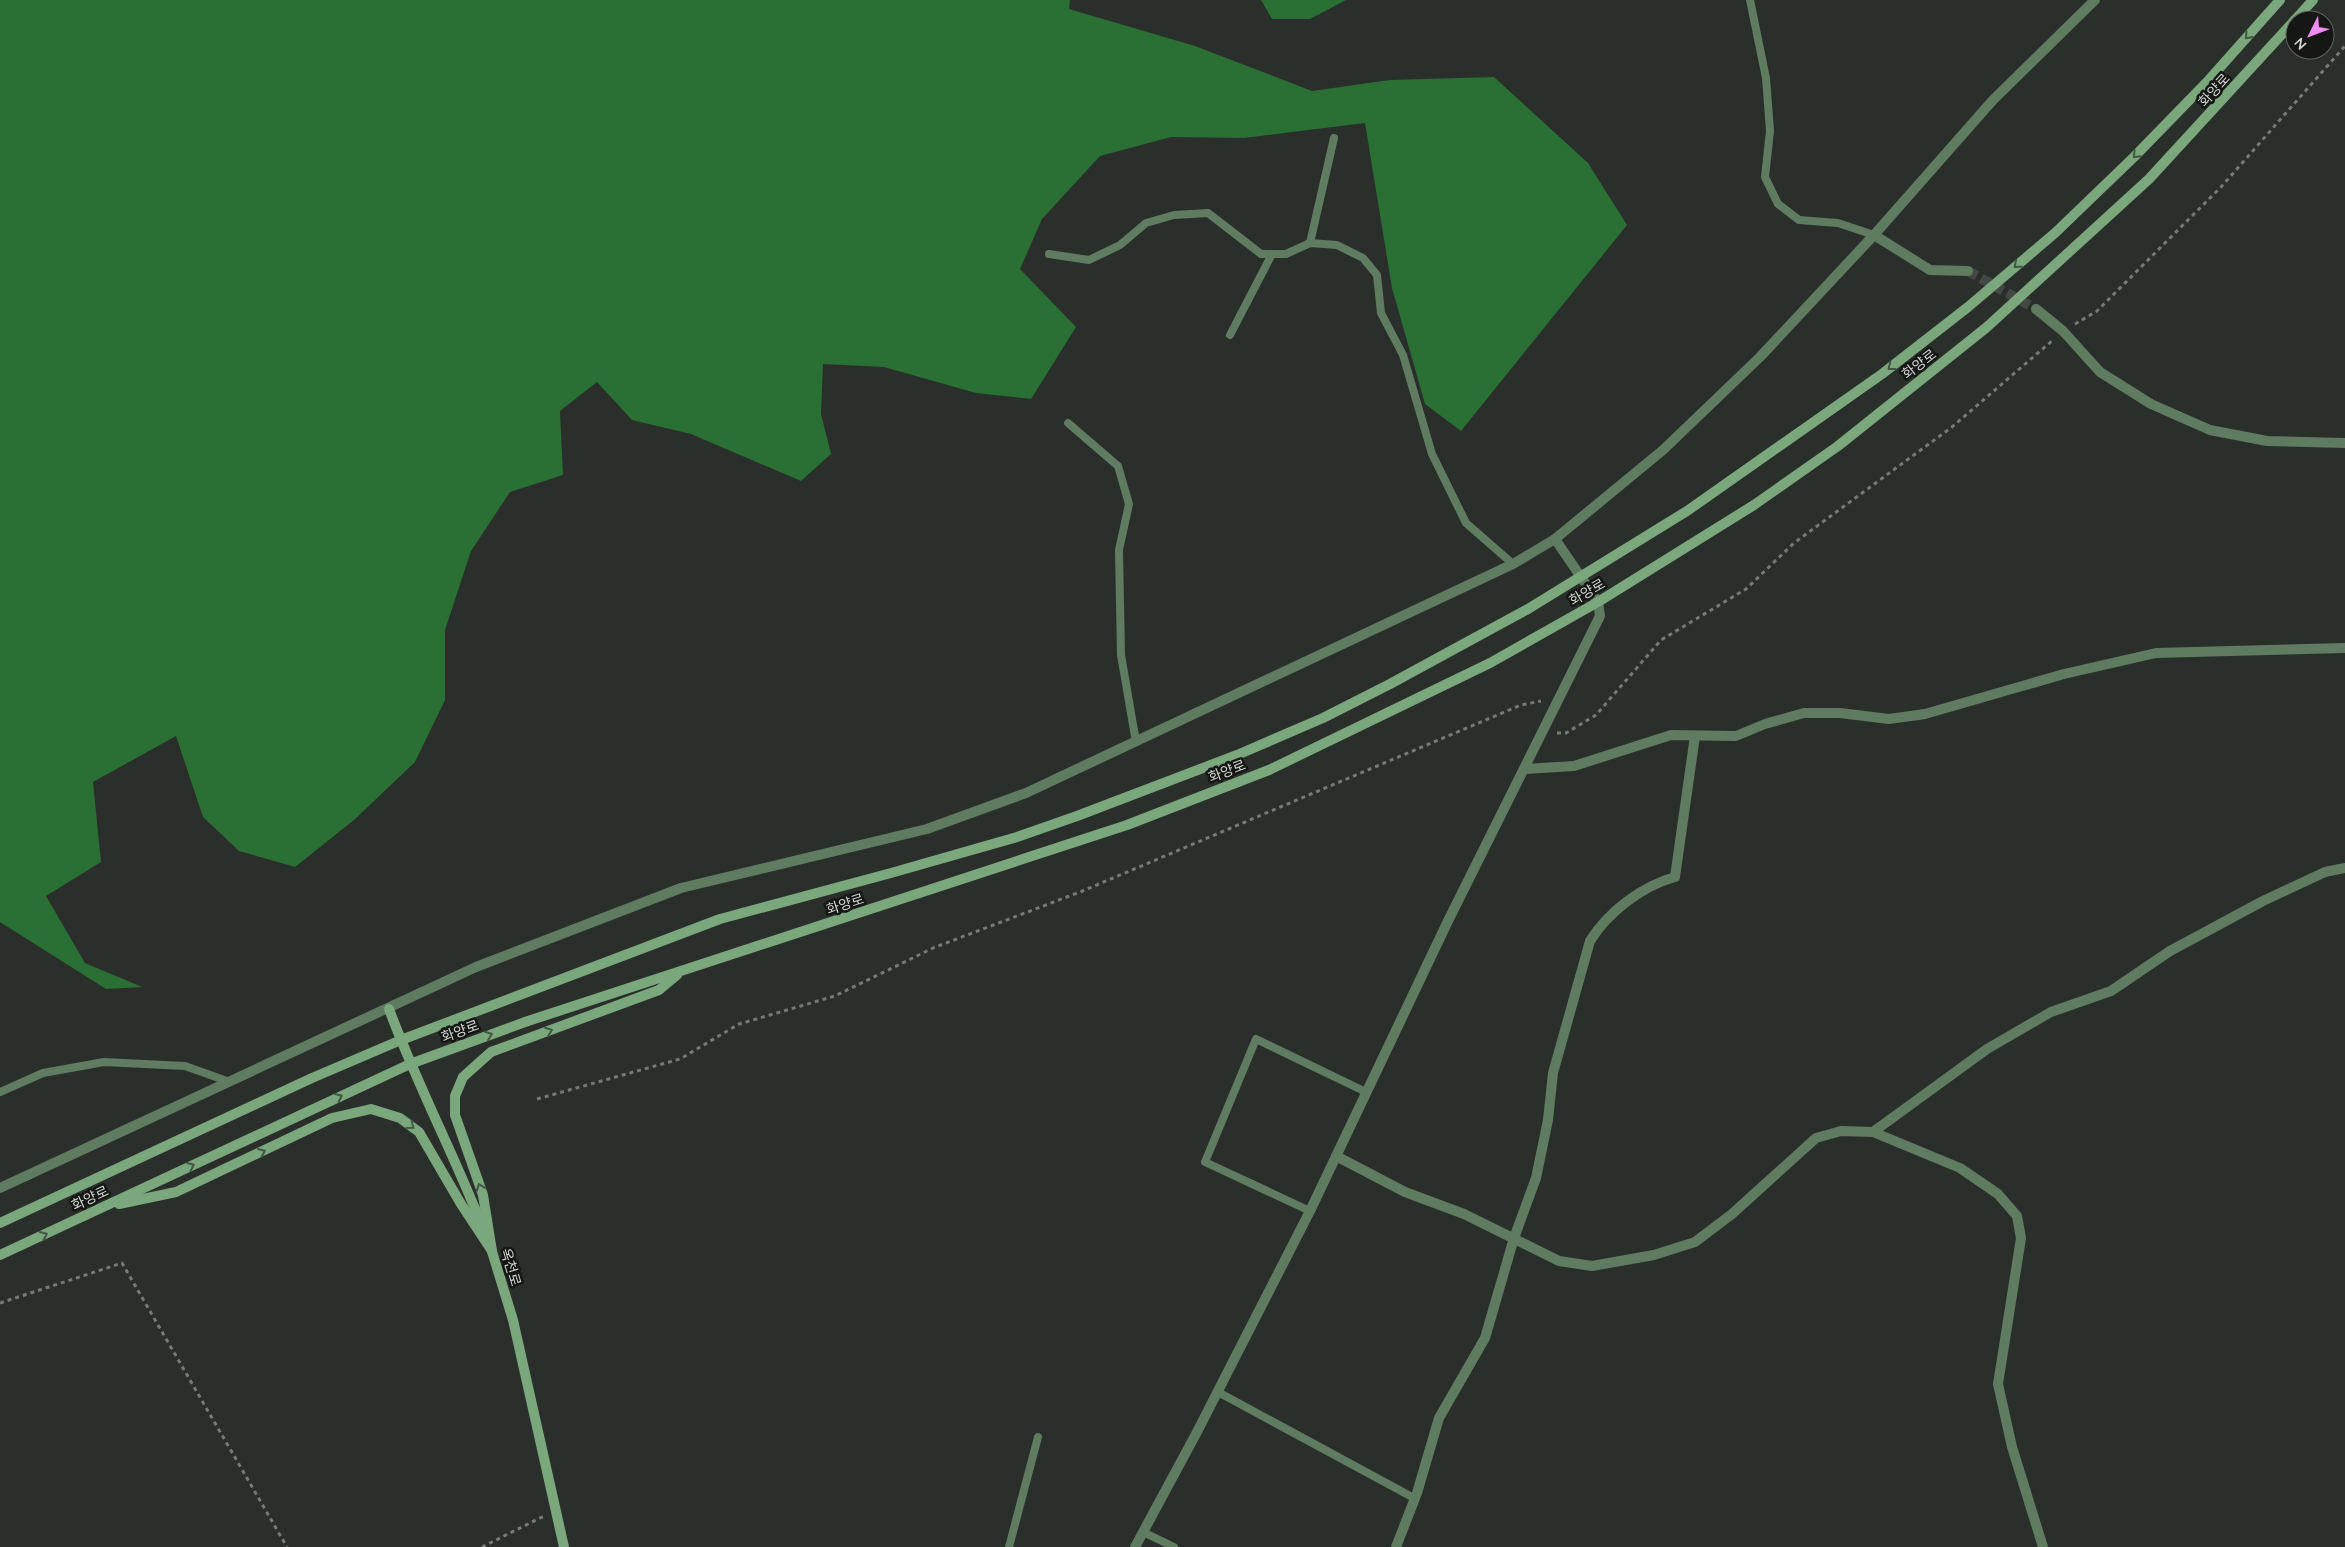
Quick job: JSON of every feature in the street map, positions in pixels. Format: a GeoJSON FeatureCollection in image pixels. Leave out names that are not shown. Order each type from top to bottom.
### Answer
{"type":"FeatureCollection","features":[{"type":"Feature","properties":{"kind":"main road","name":"화양로"},"geometry":{"type":"LineString","coordinates":[[0,1223],[312,1078],[401,1040],[720,919],[1017,837],[1078,816],[1228,758],[1323,718],[1390,684],[1488,631],[1687,511],[1882,374],[1968,307],[2055,232],[2134,157],[2207,82],[2280,0]]}},
{"type":"Feature","properties":{"kind":"main road","name":"화양로"},"geometry":{"type":"LineString","coordinates":[[2304,10],[2313,0]]}},
{"type":"Feature","properties":{"kind":"main road","name":"화양로"},"geometry":{"type":"LineString","coordinates":[[0,1256],[410,1064],[528,1021],[1127,826],[1269,770],[1490,663],[1598,602],[1754,505],[1838,446],[1987,327],[2149,179],[2285,31]]}},
{"type":"Feature","properties":{"kind":"main road"},"geometry":{"type":"LineString","coordinates":[[492,1251],[483,1195],[455,1115],[455,1096],[463,1077],[491,1052],[659,990],[681,971]]}},
{"type":"Feature","properties":{"kind":"main road","name":"옥천로"},"geometry":{"type":"LineString","coordinates":[[389,1009],[410,1064],[467,1185],[492,1251],[513,1320],[564,1547]]}},
{"type":"Feature","properties":{"kind":"main road"},"geometry":{"type":"LineString","coordinates":[[101,1208],[176,1192],[332,1118],[371,1109],[400,1118],[419,1132],[461,1204],[492,1251]]}},
{"type":"Feature","properties":{"kind":"street"},"geometry":{"type":"LineString","coordinates":[[0,1188],[476,967],[681,888],[927,828],[1026,793],[1513,564],[1555,539],[1663,450],[1760,357],[1874,236],[1993,100],[2095,0]]}},
{"type":"Feature","properties":{"kind":"street"},"geometry":{"type":"LineString","coordinates":[[1874,236],[1930,270],[1968,271]]}},
{"type":"Feature","properties":{"kind":"street"},"geometry":{"type":"LineString","coordinates":[[2036,309],[2063,331],[2100,372],[2151,404],[2210,430],[2267,441],[2345,443]]}},
{"type":"Feature","properties":{"kind":"street"},"geometry":{"type":"LineString","coordinates":[[1135,1547],[1218,1392],[1310,1211],[1447,923],[1562,697],[1600,616],[1598,602],[1555,539]]}},
{"type":"Feature","properties":{"kind":"street"},"geometry":{"type":"LineString","coordinates":[[1525,769],[1574,766],[1670,735],[1736,736],[1765,724],[1804,713],[1840,713],[1888,719],[1925,714],[2064,674],[2156,653],[2345,648]]}},
{"type":"Feature","properties":{"kind":"street"},"geometry":{"type":"LineString","coordinates":[[1396,1547],[1440,1418],[1464,1380],[1485,1338],[1514,1238],[1536,1178],[1548,1120],[1553,1073],[1590,941],[1600,925],[1639,894],[1657,882],[1675,877],[1695,736]]}},
{"type":"Feature","properties":{"kind":"street"},"geometry":{"type":"LineString","coordinates":[[1873,1132],[1987,1049],[2052,1012],[2111,991],[2170,952],[2263,901],[2325,872],[2345,868]]}},
{"type":"Feature","properties":{"kind":"street"},"geometry":{"type":"LineString","coordinates":[[1336,1156],[1405,1192],[1464,1214],[1560,1261],[1592,1266],[1654,1256],[1695,1242],[1732,1214],[1816,1138],[1841,1131],[1873,1132],[1960,1168],[1998,1194],[2017,1216],[2021,1238],[1998,1384],[2012,1447],[2043,1547]]}},
{"type":"Feature","properties":{"kind":"lane"},"geometry":{"type":"LineString","coordinates":[[1750,0],[1766,78],[1770,131],[1765,177],[1778,204],[1800,220],[1838,223],[1874,236]]}},
{"type":"Feature","properties":{"kind":"lane"},"geometry":{"type":"LineString","coordinates":[[1310,243],[1334,138]]}},
{"type":"Feature","properties":{"kind":"lane"},"geometry":{"type":"LineString","coordinates":[[1049,254],[1089,260],[1120,245],[1146,222],[1174,215],[1208,213],[1261,254],[1286,254],[1310,243],[1337,245],[1363,258],[1377,275],[1381,313],[1403,355],[1432,454],[1466,523],[1513,564]]}},
{"type":"Feature","properties":{"kind":"lane"},"geometry":{"type":"LineString","coordinates":[[1230,335],[1272,254]]}},
{"type":"Feature","properties":{"kind":"lane"},"geometry":{"type":"LineString","coordinates":[[1068,423],[1118,466],[1130,504],[1119,550],[1122,655],[1136,742]]}},
{"type":"Feature","properties":{"kind":"lane"},"geometry":{"type":"LineString","coordinates":[[1310,1211],[1206,1162],[1256,1039],[1366,1092]]}},
{"type":"Feature","properties":{"kind":"lane"},"geometry":{"type":"LineString","coordinates":[[0,1092],[43,1073],[104,1062],[185,1066],[227,1081]]}},
{"type":"Feature","properties":{"kind":"lane"},"geometry":{"type":"LineString","coordinates":[[1218,1392],[1414,1498]]}},
{"type":"Feature","properties":{"kind":"lane"},"geometry":{"type":"LineString","coordinates":[[1009,1547],[1038,1437]]}},
{"type":"Feature","properties":{"kind":"lane"},"geometry":{"type":"LineString","coordinates":[[1143,1532],[1174,1547]]}},
{"type":"Feature","properties":{"kind":"path"},"geometry":{"type":"LineString","coordinates":[[1543,733],[1566,733],[1596,715],[1662,640],[1746,589],[1794,543],[1952,427],[2063,331],[2097,311],[2222,187],[2345,46]]}},
{"type":"Feature","properties":{"kind":"path"},"geometry":{"type":"LineString","coordinates":[[537,1099],[680,1059],[739,1024],[835,996],[933,948],[1080,892],[1521,704],[1562,697]]}},
{"type":"Feature","properties":{"kind":"path"},"geometry":{"type":"LineString","coordinates":[[0,1303],[122,1263],[287,1547]]}},
{"type":"Feature","properties":{"kind":"path"},"geometry":{"type":"LineString","coordinates":[[482,1547],[516,1528],[556,1510]]}},
{"type":"Feature","properties":{"kind":"green space"},"geometry":{"type":"Polygon","coordinates":[[[0,0],[1070,0],[1069,9],[1195,46],[1312,91],[1390,80],[1494,77],[1588,163],[1627,225],[1461,431],[1425,404],[1392,288],[1365,123],[1244,138],[1171,137],[1100,156],[1042,219],[1020,269],[1076,327],[1031,399],[976,393],[884,367],[823,364],[821,414],[831,454],[801,481],[691,434],[632,420],[597,382],[560,411],[563,475],[510,492],[471,551],[445,630],[445,700],[415,762],[354,820],[295,867],[239,851],[203,817],[176,736],[93,782],[101,862],[46,896],[85,963],[142,987],[106,989],[0,922],[0,0]]]}},
{"type":"Feature","properties":{"kind":"green space"},"geometry":{"type":"Polygon","coordinates":[[[1261,0],[1346,0],[1310,19],[1272,19],[1261,0]]]}},
{"type":"Feature","properties":{"kind":"tunnel"},"geometry":{"type":"LineString","coordinates":[[1968,271],[2036,309]]}}]}
